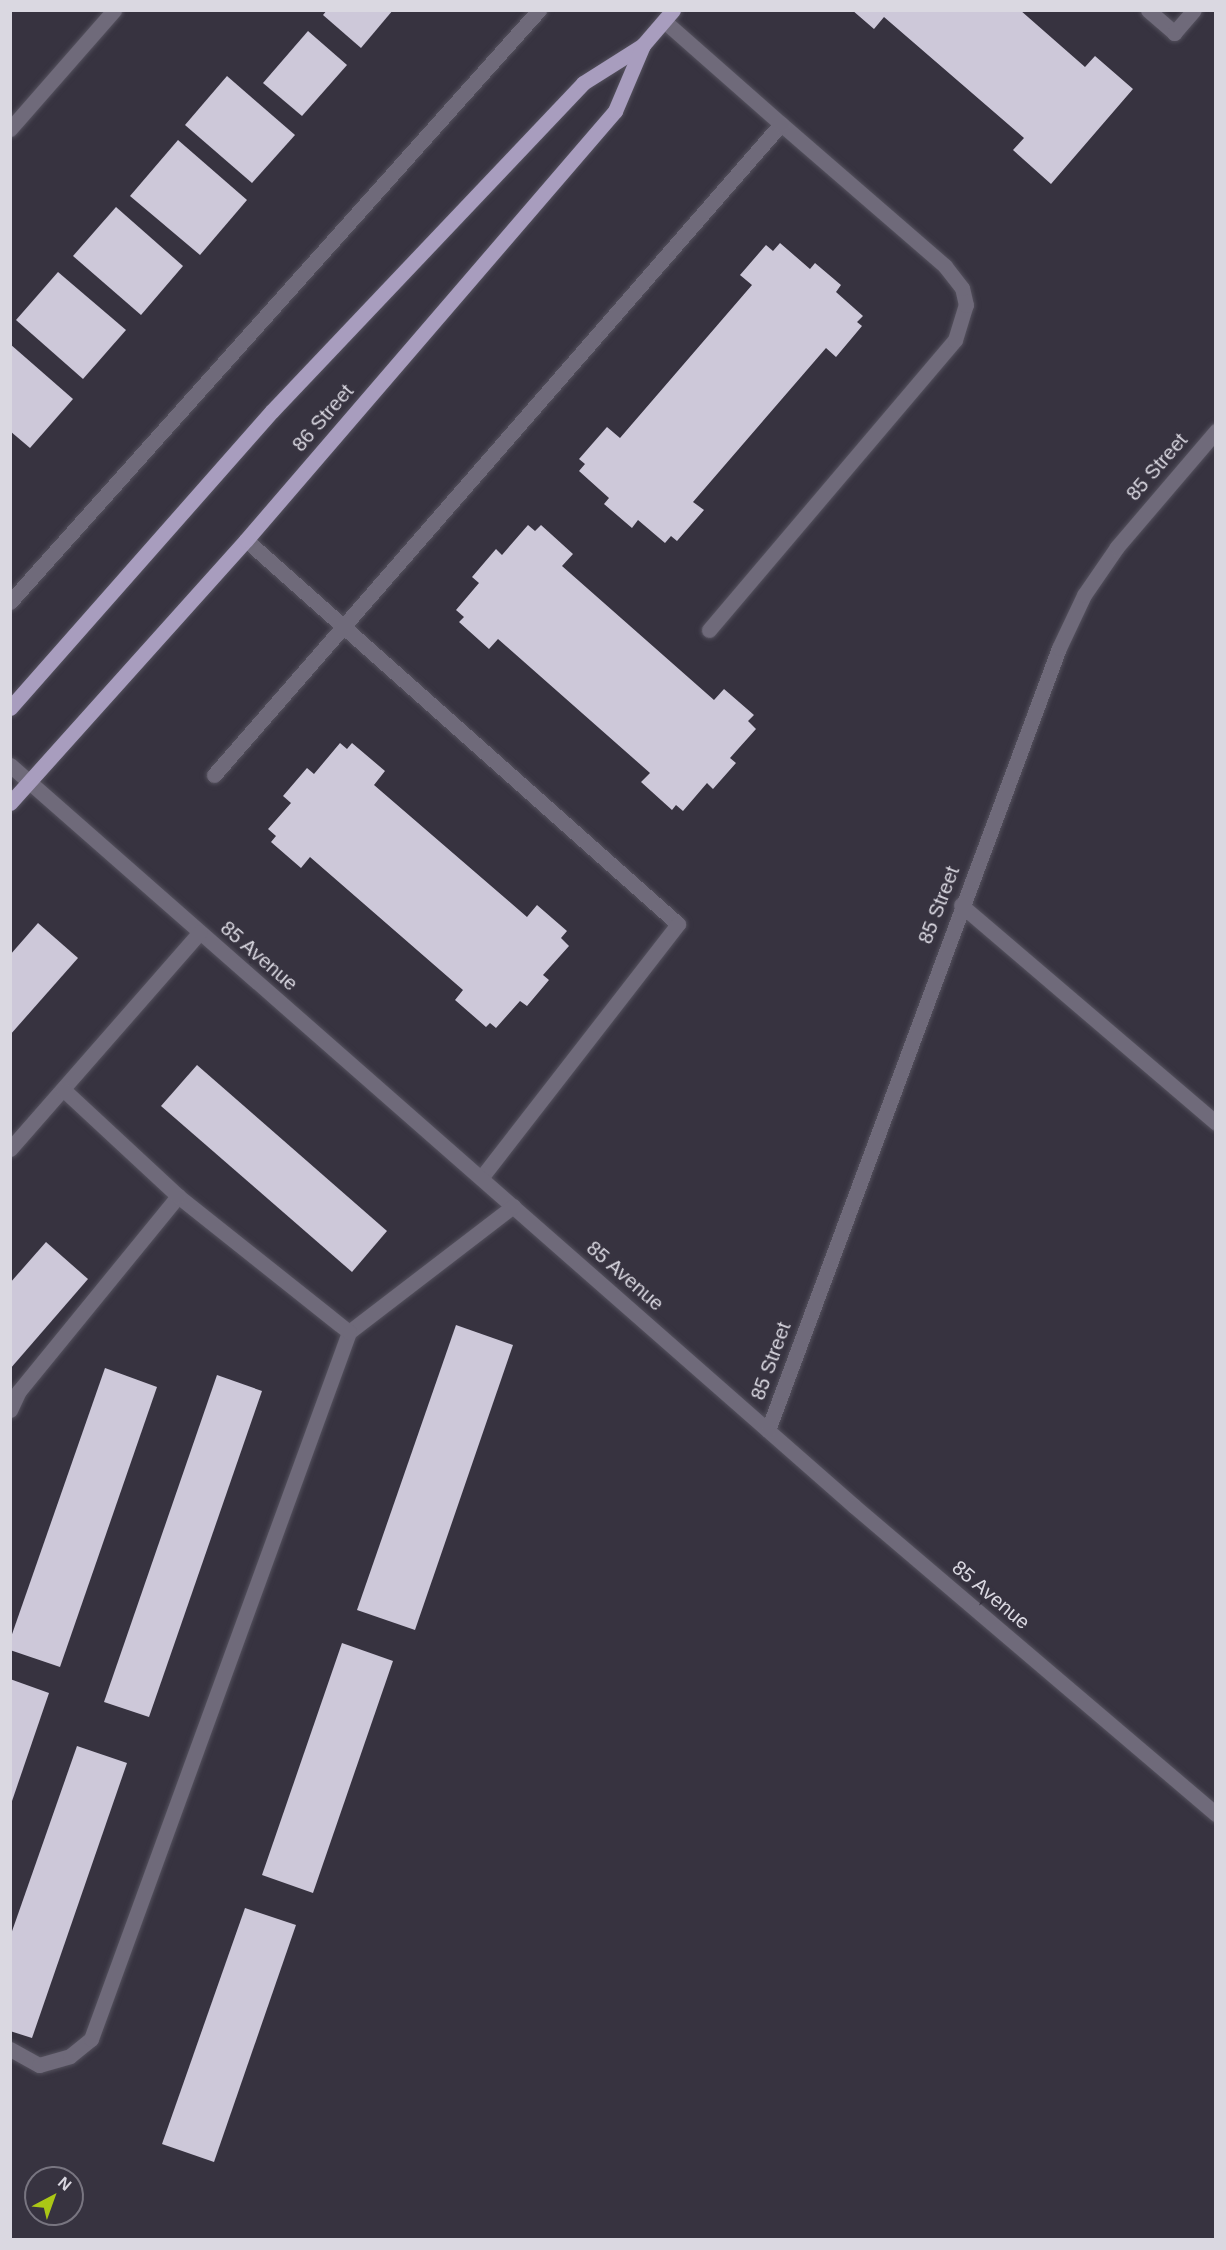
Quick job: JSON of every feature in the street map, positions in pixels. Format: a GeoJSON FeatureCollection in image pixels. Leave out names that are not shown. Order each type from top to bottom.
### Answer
{"type":"FeatureCollection","features":[{"type":"Feature","properties":{"kind":"main road","name":"86 Street"},"geometry":{"type":"LineString","coordinates":[[10,803],[246,540],[615,111],[643,45],[669,14]]}},
{"type":"Feature","properties":{"kind":"main road","name":"86 Street"},"geometry":{"type":"LineString","coordinates":[[10,708],[272,411],[583,83],[643,45]]}},
{"type":"Feature","properties":{"kind":"street"},"geometry":{"type":"LineString","coordinates":[[10,129],[114,10]]}},
{"type":"Feature","properties":{"kind":"street"},"geometry":{"type":"LineString","coordinates":[[10,602],[539,10]]}},
{"type":"Feature","properties":{"kind":"street"},"geometry":{"type":"LineString","coordinates":[[1148,10],[1174,33],[1194,10]]}},
{"type":"Feature","properties":{"kind":"street"},"geometry":{"type":"LineString","coordinates":[[669,14],[781,124],[945,267],[962,288],[966,305],[955,340],[709,630]]}},
{"type":"Feature","properties":{"kind":"street"},"geometry":{"type":"LineString","coordinates":[[214,775],[781,124]]}},
{"type":"Feature","properties":{"kind":"street","name":"85 Street"},"geometry":{"type":"LineString","coordinates":[[768,1430],[1059,648],[1084,595],[1117,547],[1215,431]]}},
{"type":"Feature","properties":{"kind":"street"},"geometry":{"type":"LineString","coordinates":[[246,540],[678,924],[481,1178]]}},
{"type":"Feature","properties":{"kind":"street","name":"85 Avenue"},"geometry":{"type":"LineString","coordinates":[[10,765],[768,1430],[1215,1814]]}},
{"type":"Feature","properties":{"kind":"street"},"geometry":{"type":"LineString","coordinates":[[962,905],[1215,1123]]}},
{"type":"Feature","properties":{"kind":"street"},"geometry":{"type":"LineString","coordinates":[[10,1149],[200,932]]}},
{"type":"Feature","properties":{"kind":"street"},"geometry":{"type":"LineString","coordinates":[[64,1090],[178,1196],[349,1332]]}},
{"type":"Feature","properties":{"kind":"street"},"geometry":{"type":"LineString","coordinates":[[10,1410],[19,1391],[178,1196]]}},
{"type":"Feature","properties":{"kind":"street"},"geometry":{"type":"LineString","coordinates":[[10,2049],[39,2065],[70,2056],[92,2039],[349,1332],[513,1206]]}},
{"type":"Feature","properties":{"kind":"building"},"geometry":{"type":"Polygon","coordinates":[[[327,10],[393,10],[361,48],[323,15],[327,10]]]}},
{"type":"Feature","properties":{"kind":"building"},"geometry":{"type":"Polygon","coordinates":[[[852,10],[1020,10],[1085,67],[1095,56],[1133,89],[1051,184],[1013,150],[1024,138],[884,17],[874,29],[852,10]]]}},
{"type":"Feature","properties":{"kind":"building"},"geometry":{"type":"Polygon","coordinates":[[[308,31],[347,65],[302,116],[263,83],[308,31]]]}},
{"type":"Feature","properties":{"kind":"building"},"geometry":{"type":"Polygon","coordinates":[[[227,76],[295,135],[252,183],[185,125],[227,76]]]}},
{"type":"Feature","properties":{"kind":"building"},"geometry":{"type":"Polygon","coordinates":[[[178,140],[247,200],[200,255],[130,196],[178,140]]]}},
{"type":"Feature","properties":{"kind":"building"},"geometry":{"type":"Polygon","coordinates":[[[116,207],[183,266],[141,315],[73,256],[116,207]]]}},
{"type":"Feature","properties":{"kind":"building"},"geometry":{"type":"Polygon","coordinates":[[[780,243],[810,269],[815,263],[841,285],[836,292],[863,316],[857,322],[862,326],[836,357],[826,348],[693,502],[704,510],[677,541],[671,536],[665,543],[638,520],[632,528],[604,504],[609,498],[579,471],[585,464],[579,459],[607,427],[620,438],[752,285],[740,275],[766,245],[773,251],[780,243]]]}},
{"type":"Feature","properties":{"kind":"building"},"geometry":{"type":"Polygon","coordinates":[[[58,272],[126,330],[83,379],[16,320],[58,272]]]}},
{"type":"Feature","properties":{"kind":"building"},"geometry":{"type":"Polygon","coordinates":[[[10,344],[73,399],[30,448],[10,431],[10,344]]]}},
{"type":"Feature","properties":{"kind":"building"},"geometry":{"type":"Polygon","coordinates":[[[528,525],[535,531],[541,525],[573,554],[562,566],[714,700],[724,689],[754,715],[748,721],[756,729],[730,758],[736,763],[713,789],[707,783],[683,811],[676,805],[672,810],[641,782],[650,773],[498,639],[489,649],[459,622],[464,617],[456,610],[479,583],[472,577],[496,549],[502,555],[528,525]]]}},
{"type":"Feature","properties":{"kind":"building"},"geometry":{"type":"Polygon","coordinates":[[[340,743],[347,749],[352,743],[385,771],[374,785],[527,917],[537,905],[567,931],[561,938],[569,946],[543,975],[549,980],[527,1006],[520,1001],[496,1028],[490,1023],[486,1027],[455,1000],[463,990],[310,857],[301,868],[271,842],[276,836],[268,829],[291,803],[283,796],[307,768],[314,774],[340,743]]]}},
{"type":"Feature","properties":{"kind":"building"},"geometry":{"type":"Polygon","coordinates":[[[38,923],[78,958],[10,1035],[10,955],[38,923]]]}},
{"type":"Feature","properties":{"kind":"building"},"geometry":{"type":"Polygon","coordinates":[[[197,1065],[387,1231],[352,1272],[161,1106],[197,1065]]]}},
{"type":"Feature","properties":{"kind":"building"},"geometry":{"type":"Polygon","coordinates":[[[46,1242],[88,1279],[10,1369],[10,1283],[46,1242]]]}},
{"type":"Feature","properties":{"kind":"building"},"geometry":{"type":"Polygon","coordinates":[[[456,1325],[513,1345],[415,1630],[357,1610],[456,1325]]]}},
{"type":"Feature","properties":{"kind":"building"},"geometry":{"type":"Polygon","coordinates":[[[105,1368],[157,1387],[60,1667],[10,1650],[10,1640],[105,1368]]]}},
{"type":"Feature","properties":{"kind":"building"},"geometry":{"type":"Polygon","coordinates":[[[217,1375],[262,1391],[149,1717],[104,1702],[217,1375]]]}},
{"type":"Feature","properties":{"kind":"building"},"geometry":{"type":"Polygon","coordinates":[[[342,1643],[393,1661],[313,1893],[262,1875],[342,1643]]]}},
{"type":"Feature","properties":{"kind":"building"},"geometry":{"type":"Polygon","coordinates":[[[10,1679],[49,1693],[11,1804],[10,1804],[10,1679]]]}},
{"type":"Feature","properties":{"kind":"building"},"geometry":{"type":"Polygon","coordinates":[[[77,1746],[127,1763],[32,2038],[10,2031],[10,1937],[77,1746]]]}},
{"type":"Feature","properties":{"kind":"building"},"geometry":{"type":"Polygon","coordinates":[[[245,1908],[296,1925],[214,2162],[162,2144],[245,1908]]]}}]}
